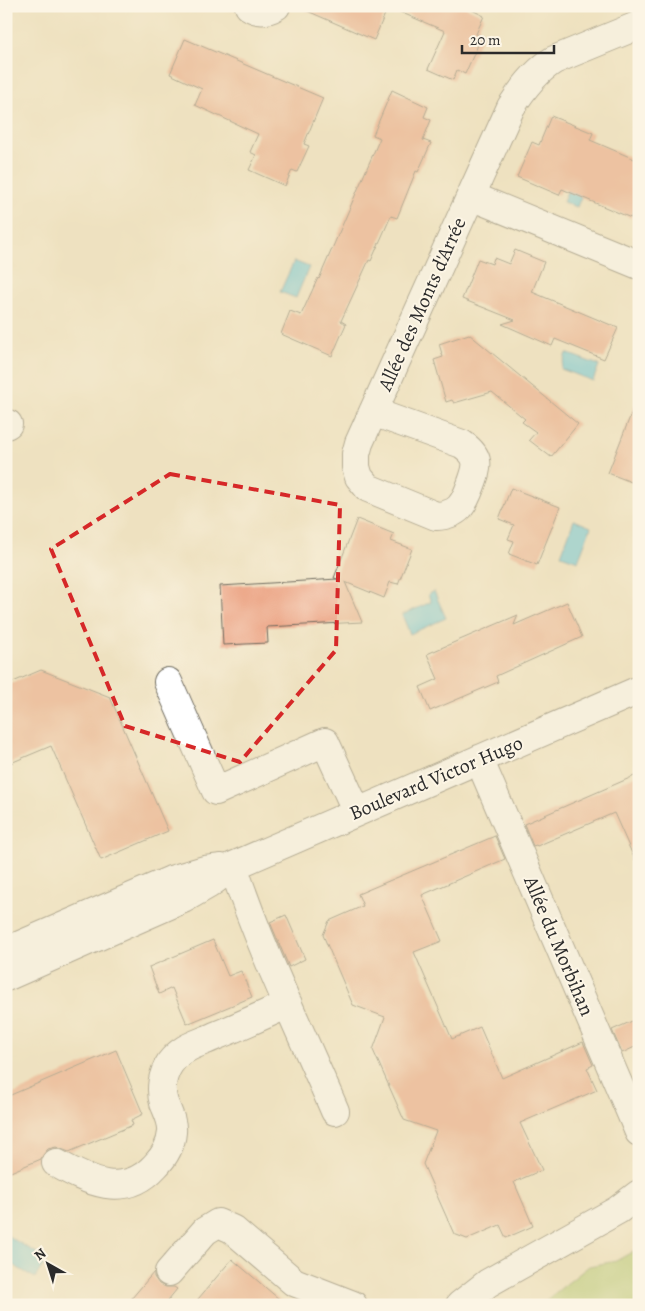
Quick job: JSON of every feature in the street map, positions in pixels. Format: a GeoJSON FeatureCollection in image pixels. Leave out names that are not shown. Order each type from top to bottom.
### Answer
{"type":"FeatureCollection","features":[{"type":"Feature","properties":{"kind":"street"},"geometry":{"type":"LineString","coordinates":[[249,6],[254,10],[264,11],[276,6]]}},
{"type":"Feature","properties":{"kind":"street","name":"Allée des Monts d'Arrée"},"geometry":{"type":"LineString","coordinates":[[373,412],[462,444],[470,450],[477,463],[477,470],[461,507],[446,515],[436,516],[368,488],[358,477],[356,467],[356,454],[359,443],[470,196],[511,107],[520,93],[544,66],[554,60],[639,25]]}},
{"type":"Feature","properties":{"kind":"street","name":"Allée des Monts d'Arrée"},"geometry":{"type":"LineString","coordinates":[[470,196],[639,265]]}},
{"type":"Feature","properties":{"kind":"street"},"geometry":{"type":"LineString","coordinates":[[168,682],[216,790],[326,742],[357,812]]}},
{"type":"Feature","properties":{"kind":"street","name":"Boulevard Victor Hugo"},"geometry":{"type":"LineString","coordinates":[[6,977],[184,898],[209,884],[233,866],[639,690]]}},
{"type":"Feature","properties":{"kind":"street","name":"Allée du Morbihan"},"geometry":{"type":"LineString","coordinates":[[479,760],[639,1132]]}},
{"type":"Feature","properties":{"kind":"street"},"geometry":{"type":"LineString","coordinates":[[233,866],[243,897],[335,1111]]}},
{"type":"Feature","properties":{"kind":"street","name":"Boulevard Victor Hugo"},"geometry":{"type":"LineString","coordinates":[[6,951],[171,880],[205,870],[233,866]]}},
{"type":"Feature","properties":{"kind":"street"},"geometry":{"type":"LineString","coordinates":[[56,1163],[81,1177],[104,1184],[118,1185],[143,1177],[162,1158],[170,1140],[172,1123],[163,1100],[162,1090],[163,1081],[170,1064],[184,1050],[288,1004]]}},
{"type":"Feature","properties":{"kind":"street"},"geometry":{"type":"LineString","coordinates":[[460,1305],[488,1283],[618,1210],[639,1194]]}},
{"type":"Feature","properties":{"kind":"street"},"geometry":{"type":"LineString","coordinates":[[169,1272],[205,1231],[218,1223],[232,1229],[294,1282],[349,1304]]}},
{"type":"Feature","properties":{"kind":"highlighted area"},"geometry":{"type":"Polygon","coordinates":[[[170,474],[340,505],[336,650],[240,762],[125,726],[51,549],[170,474]]]}},
{"type":"Feature","properties":{"kind":"green space"},"geometry":{"type":"Polygon","coordinates":[[[639,1248],[639,1305],[540,1305],[589,1266],[616,1261],[639,1248]]]}},
{"type":"Feature","properties":{"kind":"water"},"geometry":{"type":"Polygon","coordinates":[[[576,168],[590,174],[577,207],[563,202],[576,168]]]}},
{"type":"Feature","properties":{"kind":"water"},"geometry":{"type":"Polygon","coordinates":[[[294,261],[309,267],[296,298],[280,292],[294,261]]]}},
{"type":"Feature","properties":{"kind":"water"},"geometry":{"type":"Polygon","coordinates":[[[566,353],[599,365],[593,381],[561,369],[566,353]]]}},
{"type":"Feature","properties":{"kind":"water"},"geometry":{"type":"Polygon","coordinates":[[[574,520],[591,527],[578,561],[561,555],[574,520]]]}},
{"type":"Feature","properties":{"kind":"water"},"geometry":{"type":"Polygon","coordinates":[[[434,591],[446,618],[410,634],[402,615],[431,602],[428,594],[434,591]]]}},
{"type":"Feature","properties":{"kind":"water"},"geometry":{"type":"Polygon","coordinates":[[[6,1235],[47,1259],[35,1278],[6,1261],[6,1235]]]}},
{"type":"Feature","properties":{"kind":"building"},"geometry":{"type":"Polygon","coordinates":[[[296,6],[464,6],[484,16],[476,34],[482,36],[465,74],[457,70],[453,80],[428,69],[445,31],[388,7],[374,40],[296,6]]]}},
{"type":"Feature","properties":{"kind":"building"},"geometry":{"type":"Polygon","coordinates":[[[185,39],[323,98],[304,144],[309,146],[297,172],[292,170],[285,186],[249,170],[256,155],[250,152],[258,134],[195,105],[202,89],[170,74],[185,39]]]}},
{"type":"Feature","properties":{"kind":"building"},"geometry":{"type":"Polygon","coordinates":[[[392,90],[428,107],[424,117],[431,120],[423,140],[431,143],[418,172],[416,171],[397,218],[391,216],[371,261],[369,260],[341,321],[346,324],[332,356],[281,334],[290,311],[301,315],[319,279],[380,138],[373,135],[392,90]]]}},
{"type":"Feature","properties":{"kind":"building"},"geometry":{"type":"Polygon","coordinates":[[[551,116],[593,133],[590,140],[639,161],[639,213],[633,211],[631,218],[562,189],[559,195],[517,177],[532,142],[539,145],[551,116]]]}},
{"type":"Feature","properties":{"kind":"building"},"geometry":{"type":"Polygon","coordinates":[[[515,250],[544,262],[532,292],[618,328],[604,359],[555,339],[552,346],[502,324],[515,320],[462,299],[478,259],[492,264],[494,258],[509,264],[515,250]]]}},
{"type":"Feature","properties":{"kind":"building"},"geometry":{"type":"Polygon","coordinates":[[[469,334],[578,424],[551,457],[529,440],[536,432],[522,422],[525,419],[492,392],[454,403],[452,400],[446,402],[434,360],[443,357],[439,344],[469,334]]]}},
{"type":"Feature","properties":{"kind":"building"},"geometry":{"type":"Polygon","coordinates":[[[637,399],[639,399],[639,485],[608,473],[637,399]]]}},
{"type":"Feature","properties":{"kind":"building"},"geometry":{"type":"Polygon","coordinates":[[[511,488],[560,507],[537,565],[509,554],[514,541],[508,539],[514,525],[499,519],[511,488]]]}},
{"type":"Feature","properties":{"kind":"building"},"geometry":{"type":"Polygon","coordinates":[[[357,519],[394,534],[391,541],[412,549],[398,584],[390,582],[384,598],[345,582],[362,622],[267,627],[268,643],[223,645],[220,586],[338,579],[334,578],[357,519]]]}},
{"type":"Feature","properties":{"kind":"building"},"geometry":{"type":"Polygon","coordinates":[[[567,602],[582,637],[496,676],[498,682],[430,711],[420,687],[438,679],[427,654],[518,615],[514,625],[567,602]]]}},
{"type":"Feature","properties":{"kind":"building"},"geometry":{"type":"Polygon","coordinates":[[[41,670],[110,697],[168,831],[101,860],[51,746],[6,765],[6,685],[41,670]]]}},
{"type":"Feature","properties":{"kind":"building"},"geometry":{"type":"Polygon","coordinates":[[[639,774],[639,869],[614,813],[537,846],[533,846],[524,824],[639,774]]]}},
{"type":"Feature","properties":{"kind":"building"},"geometry":{"type":"Polygon","coordinates":[[[495,836],[505,859],[422,895],[442,941],[414,952],[452,1039],[480,1027],[502,1078],[583,1042],[593,1065],[587,1068],[597,1090],[520,1123],[542,1170],[514,1182],[533,1226],[506,1238],[500,1225],[467,1239],[454,1234],[423,1164],[436,1131],[404,1120],[373,1050],[385,1017],[353,1005],[323,935],[329,921],[363,906],[358,894],[495,836]]]}},
{"type":"Feature","properties":{"kind":"building"},"geometry":{"type":"Polygon","coordinates":[[[286,915],[305,959],[289,967],[270,922],[286,915]]]}},
{"type":"Feature","properties":{"kind":"building"},"geometry":{"type":"Polygon","coordinates":[[[213,940],[228,976],[241,971],[252,997],[187,1024],[172,988],[159,994],[149,967],[213,940]]]}},
{"type":"Feature","properties":{"kind":"building"},"geometry":{"type":"Polygon","coordinates":[[[639,1018],[639,1045],[622,1053],[612,1030],[639,1018]]]}},
{"type":"Feature","properties":{"kind":"building"},"geometry":{"type":"Polygon","coordinates":[[[116,1050],[143,1114],[131,1120],[133,1125],[69,1152],[56,1147],[48,1149],[41,1159],[6,1174],[6,1097],[116,1050]]]}},
{"type":"Feature","properties":{"kind":"building"},"geometry":{"type":"Polygon","coordinates":[[[232,1259],[286,1305],[193,1305],[232,1259]]]}},
{"type":"Feature","properties":{"kind":"building"},"geometry":{"type":"Polygon","coordinates":[[[154,1272],[154,1277],[159,1284],[177,1289],[164,1305],[126,1305],[154,1272]]]}}]}
